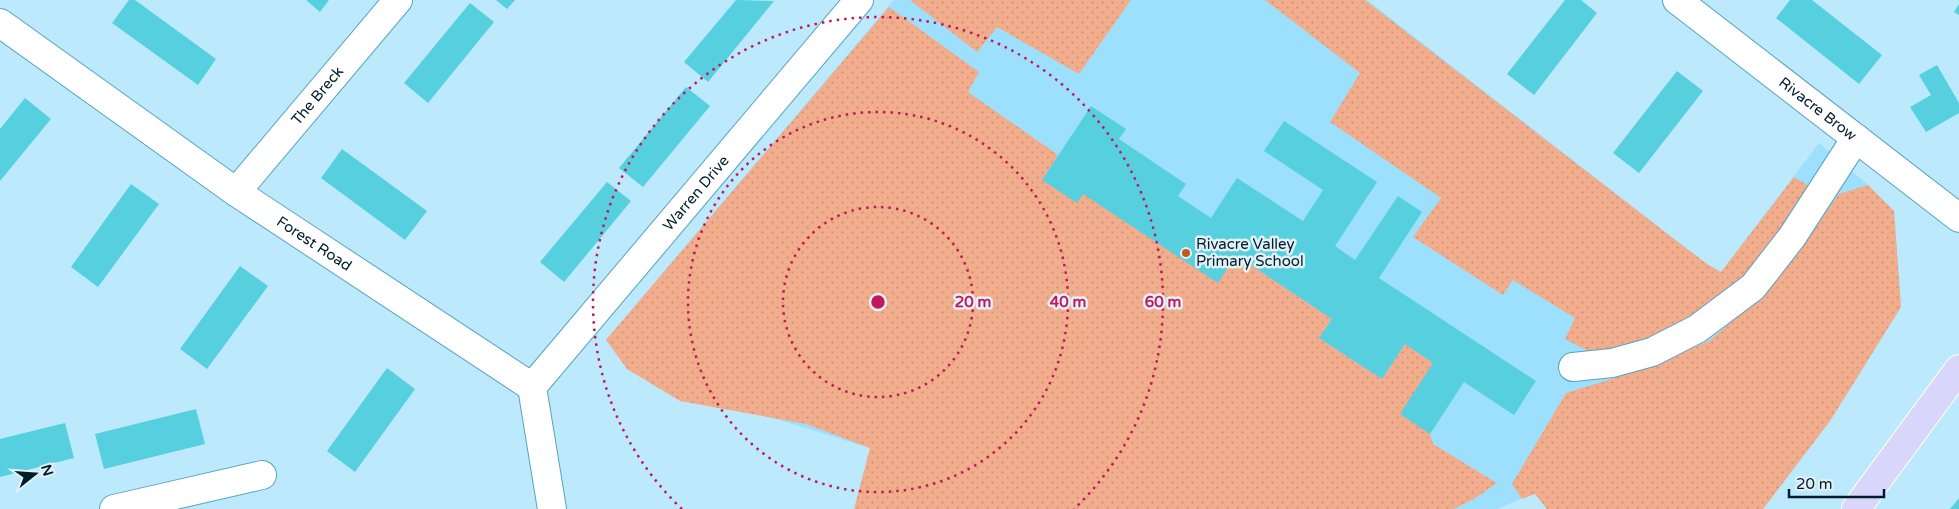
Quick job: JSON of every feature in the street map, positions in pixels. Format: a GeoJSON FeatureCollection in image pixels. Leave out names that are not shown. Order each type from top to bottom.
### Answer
{"type":"FeatureCollection","features":[{"type":"Feature","properties":{"kind":"main road"},"geometry":{"type":"LineString","coordinates":[[1856,509],[1959,369]]}},
{"type":"Feature","properties":{"kind":"street","name":"The Breck"},"geometry":{"type":"LineString","coordinates":[[236,192],[398,0]]}},
{"type":"Feature","properties":{"kind":"street","name":"Warren Drive"},"geometry":{"type":"LineString","coordinates":[[532,387],[859,0]]}},
{"type":"Feature","properties":{"kind":"street","name":"Rivacre Brow"},"geometry":{"type":"LineString","coordinates":[[1677,0],[1959,218]]}},
{"type":"Feature","properties":{"kind":"street","name":"Forest Road"},"geometry":{"type":"LineString","coordinates":[[0,23],[236,192],[532,387]]}},
{"type":"Feature","properties":{"kind":"street"},"geometry":{"type":"LineString","coordinates":[[1573,367],[1612,363],[1652,352],[1698,329],[1753,287],[1792,237],[1856,138]]}},
{"type":"Feature","properties":{"kind":"street"},"geometry":{"type":"LineString","coordinates":[[532,387],[552,509]]}},
{"type":"Feature","properties":{"kind":"street"},"geometry":{"type":"LineString","coordinates":[[114,509],[262,475]]}},
{"type":"Feature","properties":{"kind":"shaded area","name":"Rivacre Valley Primary School"},"geometry":{"type":"Polygon","coordinates":[[[894,0],[1367,0],[1678,242],[1721,272],[1819,143],[1868,185],[1894,211],[1901,307],[1830,421],[1763,509],[1547,509],[1535,493],[1497,509],[866,509],[870,448],[747,410],[606,340],[894,0]]]}},
{"type":"Feature","properties":{"kind":"shaded area"},"geometry":{"type":"Polygon","coordinates":[[[910,0],[1131,0],[1079,74],[997,27],[977,52],[910,0]]]}},
{"type":"Feature","properties":{"kind":"shaded area"},"geometry":{"type":"Polygon","coordinates":[[[1265,0],[1365,0],[1678,242],[1721,272],[1794,177],[1809,186],[1753,272],[1708,316],[1602,358],[1565,339],[1575,318],[1513,280],[1503,295],[1413,237],[1441,198],[1330,122],[1360,73],[1265,0]]]}},
{"type":"Feature","properties":{"kind":"shaded area"},"geometry":{"type":"Polygon","coordinates":[[[889,7],[979,72],[968,92],[1058,155],[1042,180],[1083,194],[1236,255],[1332,319],[1319,338],[1382,379],[1405,344],[1433,363],[1430,434],[1433,444],[1497,483],[1474,499],[1454,509],[854,509],[870,448],[806,424],[680,401],[627,369],[606,340],[889,7]]]}},
{"type":"Feature","properties":{"kind":"shaded area"},"geometry":{"type":"Polygon","coordinates":[[[1868,185],[1894,211],[1901,307],[1830,421],[1763,509],[1547,509],[1535,494],[1522,499],[1512,484],[1566,393],[1631,373],[1709,341],[1769,290],[1839,194],[1868,185]]]}},
{"type":"Feature","properties":{"kind":"building"},"geometry":{"type":"Polygon","coordinates":[[[129,0],[135,0],[216,59],[198,85],[112,23],[129,0]]]}},
{"type":"Feature","properties":{"kind":"building"},"geometry":{"type":"Polygon","coordinates":[[[306,0],[329,0],[320,12],[306,0]]]}},
{"type":"Feature","properties":{"kind":"building"},"geometry":{"type":"Polygon","coordinates":[[[496,0],[515,0],[507,9],[496,0]]]}},
{"type":"Feature","properties":{"kind":"building"},"geometry":{"type":"Polygon","coordinates":[[[736,0],[774,1],[708,82],[684,62],[736,0]]]}},
{"type":"Feature","properties":{"kind":"building"},"geometry":{"type":"Polygon","coordinates":[[[1565,0],[1581,0],[1597,13],[1534,95],[1507,74],[1565,0]]]}},
{"type":"Feature","properties":{"kind":"building"},"geometry":{"type":"Polygon","coordinates":[[[1790,0],[1812,0],[1882,55],[1859,84],[1776,18],[1790,0]]]}},
{"type":"Feature","properties":{"kind":"building"},"geometry":{"type":"Polygon","coordinates":[[[470,3],[494,22],[428,103],[404,83],[470,3]]]}},
{"type":"Feature","properties":{"kind":"building"},"geometry":{"type":"Polygon","coordinates":[[[1959,4],[1959,15],[1954,12],[1959,4]]]}},
{"type":"Feature","properties":{"kind":"building"},"geometry":{"type":"Polygon","coordinates":[[[1937,65],[1959,103],[1959,113],[1926,132],[1910,107],[1931,95],[1919,75],[1937,65]]]}},
{"type":"Feature","properties":{"kind":"building"},"geometry":{"type":"Polygon","coordinates":[[[1677,71],[1703,91],[1639,173],[1613,153],[1677,71]]]}},
{"type":"Feature","properties":{"kind":"building"},"geometry":{"type":"Polygon","coordinates":[[[686,87],[710,106],[643,187],[619,168],[686,87]]]}},
{"type":"Feature","properties":{"kind":"building"},"geometry":{"type":"Polygon","coordinates":[[[25,98],[51,119],[0,181],[0,129],[25,98]]]}},
{"type":"Feature","properties":{"kind":"building"},"geometry":{"type":"Polygon","coordinates":[[[1091,106],[1126,129],[1119,139],[1186,184],[1178,196],[1211,218],[1237,178],[1303,221],[1323,190],[1264,151],[1284,121],[1377,182],[1335,246],[1355,260],[1398,196],[1422,212],[1379,278],[1536,381],[1514,415],[1464,382],[1430,434],[1400,414],[1433,363],[1405,344],[1382,379],[1319,338],[1332,319],[1236,255],[1218,283],[1083,194],[1077,203],[1042,180],[1091,106]]]}},
{"type":"Feature","properties":{"kind":"building"},"geometry":{"type":"Polygon","coordinates":[[[342,149],[427,211],[405,240],[321,178],[342,149]]]}},
{"type":"Feature","properties":{"kind":"building"},"geometry":{"type":"Polygon","coordinates":[[[607,182],[631,201],[564,282],[540,262],[607,182]]]}},
{"type":"Feature","properties":{"kind":"building"},"geometry":{"type":"Polygon","coordinates":[[[131,184],[159,204],[98,287],[71,267],[131,184]]]}},
{"type":"Feature","properties":{"kind":"building"},"geometry":{"type":"Polygon","coordinates":[[[240,266],[268,286],[207,369],[180,349],[240,266]]]}},
{"type":"Feature","properties":{"kind":"building"},"geometry":{"type":"Polygon","coordinates":[[[387,368],[415,389],[355,472],[327,451],[387,368]]]}},
{"type":"Feature","properties":{"kind":"building"},"geometry":{"type":"Polygon","coordinates":[[[196,409],[205,444],[104,469],[95,434],[196,409]]]}},
{"type":"Feature","properties":{"kind":"building"},"geometry":{"type":"Polygon","coordinates":[[[65,423],[74,458],[0,477],[0,439],[65,423]]]}},
{"type":"Feature","properties":{"kind":"building"},"geometry":{"type":"Polygon","coordinates":[[[1959,498],[1959,509],[1950,509],[1959,498]]]}},
{"type":"Feature","properties":{"kind":"place","name":"Rivacre Valley Primary School"},"geometry":{"type":"Point","coordinates":[1186,253]}}]}
